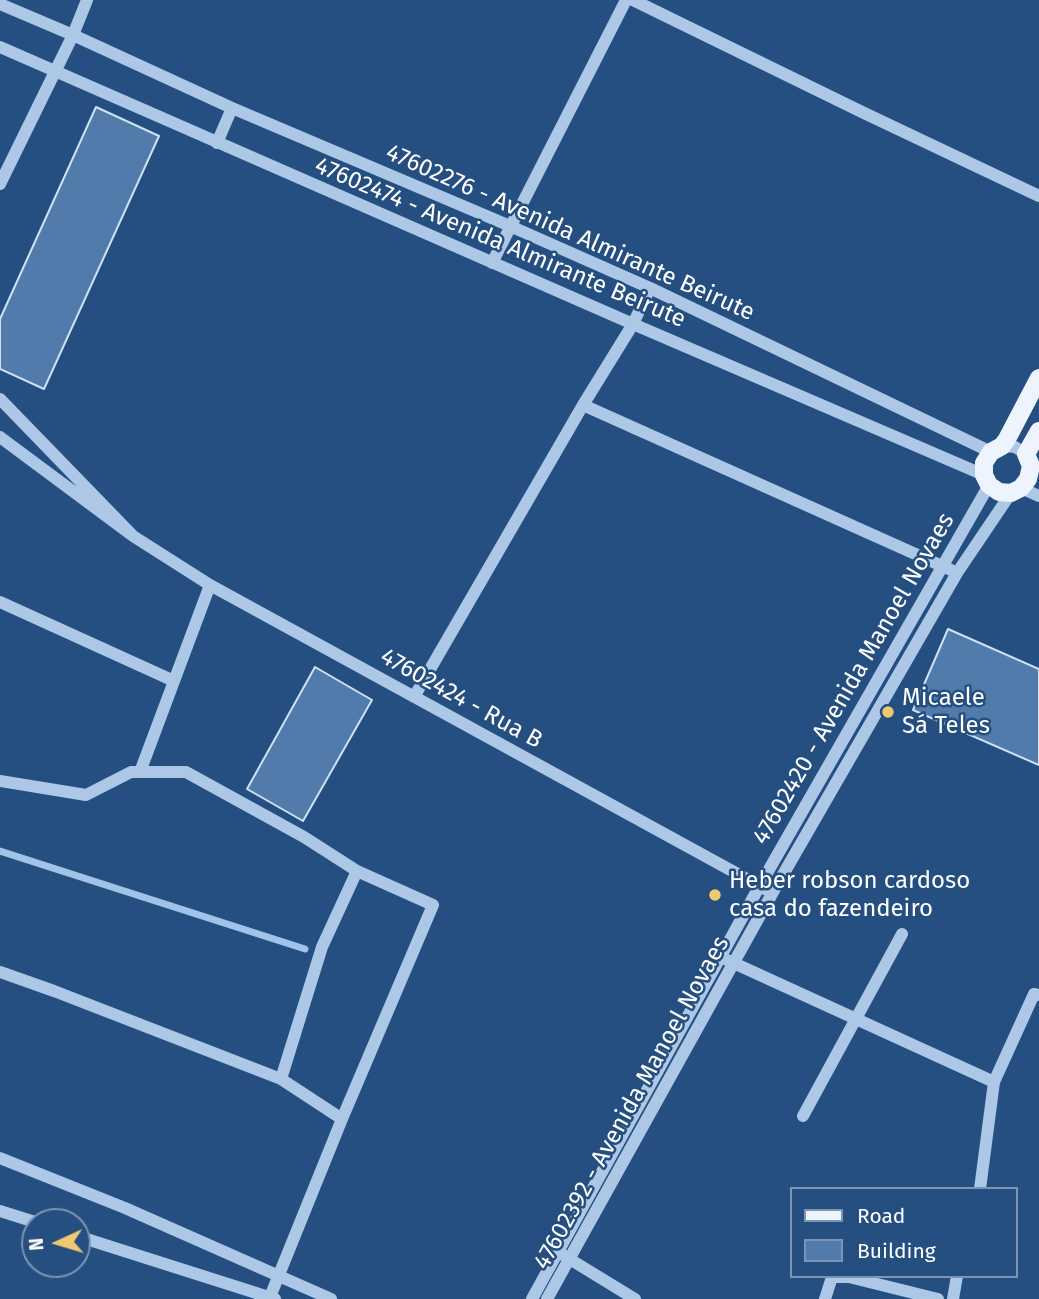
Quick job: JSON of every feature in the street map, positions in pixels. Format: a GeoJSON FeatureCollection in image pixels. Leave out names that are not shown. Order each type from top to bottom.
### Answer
{"type":"FeatureCollection","features":[{"type":"Feature","properties":{"kind":"main road"},"geometry":{"type":"LineString","coordinates":[[1039,378],[997,449],[984,463],[987,480],[999,492],[1016,490],[1028,479],[1039,431]]}},
{"type":"Feature","properties":{"kind":"street"},"geometry":{"type":"LineString","coordinates":[[0,184],[54,71],[80,0]]}},
{"type":"Feature","properties":{"kind":"street"},"geometry":{"type":"LineString","coordinates":[[69,34],[88,0]]}},
{"type":"Feature","properties":{"kind":"street"},"geometry":{"type":"LineString","coordinates":[[492,263],[626,0]]}},
{"type":"Feature","properties":{"kind":"street"},"geometry":{"type":"LineString","coordinates":[[634,0],[1039,196]]}},
{"type":"Feature","properties":{"kind":"street","name":"47602276 - Avenida Almirante Beirute"},"geometry":{"type":"LineString","coordinates":[[0,4],[232,108],[650,288],[997,449],[1015,447],[1032,463]]}},
{"type":"Feature","properties":{"kind":"street","name":"47602474 - Avenida Almirante Beirute"},"geometry":{"type":"LineString","coordinates":[[0,47],[987,480]]}},
{"type":"Feature","properties":{"kind":"street"},"geometry":{"type":"LineString","coordinates":[[216,143],[232,108]]}},
{"type":"Feature","properties":{"kind":"street"},"geometry":{"type":"LineString","coordinates":[[414,696],[633,324],[650,288]]}},
{"type":"Feature","properties":{"kind":"street","name":"47602424 - Rua B"},"geometry":{"type":"LineString","coordinates":[[0,399],[133,536]]}},
{"type":"Feature","properties":{"kind":"street"},"geometry":{"type":"LineString","coordinates":[[583,405],[957,573]]}},
{"type":"Feature","properties":{"kind":"street","name":"47602424 - Rua B"},"geometry":{"type":"LineString","coordinates":[[0,437],[133,536],[210,585],[759,887],[774,892]]}},
{"type":"Feature","properties":{"kind":"street","name":"47602420 - Avenida Manoel Novaes"},"geometry":{"type":"LineString","coordinates":[[532,1299],[759,887],[944,567],[987,480]]}},
{"type":"Feature","properties":{"kind":"street"},"geometry":{"type":"LineString","coordinates":[[1016,490],[1039,496]]}},
{"type":"Feature","properties":{"kind":"street","name":"47602392 - Avenida Manoel Novaes"},"geometry":{"type":"LineString","coordinates":[[547,1299],[774,892],[957,573],[1016,490]]}},
{"type":"Feature","properties":{"kind":"street"},"geometry":{"type":"LineString","coordinates":[[140,772],[210,585]]}},
{"type":"Feature","properties":{"kind":"street"},"geometry":{"type":"LineString","coordinates":[[0,602],[174,681]]}},
{"type":"Feature","properties":{"kind":"street"},"geometry":{"type":"LineString","coordinates":[[0,781],[86,796],[131,772],[186,772],[304,837],[358,871],[433,905],[342,1119],[278,1277],[273,1298],[91,1240]]}},
{"type":"Feature","properties":{"kind":"street"},"geometry":{"type":"LineString","coordinates":[[281,1079],[322,947],[358,871]]}},
{"type":"Feature","properties":{"kind":"street"},"geometry":{"type":"LineString","coordinates":[[803,1116],[902,934]]}},
{"type":"Feature","properties":{"kind":"street"},"geometry":{"type":"LineString","coordinates":[[720,957],[994,1082]]}},
{"type":"Feature","properties":{"kind":"street"},"geometry":{"type":"LineString","coordinates":[[0,972],[281,1079],[342,1119]]}},
{"type":"Feature","properties":{"kind":"street"},"geometry":{"type":"LineString","coordinates":[[980,1187],[994,1082],[1036,994]]}},
{"type":"Feature","properties":{"kind":"street"},"geometry":{"type":"LineString","coordinates":[[0,1158],[125,1208],[331,1299]]}},
{"type":"Feature","properties":{"kind":"street"},"geometry":{"type":"LineString","coordinates":[[0,1211],[21,1218]]}},
{"type":"Feature","properties":{"kind":"street"},"geometry":{"type":"LineString","coordinates":[[557,1251],[635,1299]]}},
{"type":"Feature","properties":{"kind":"street"},"geometry":{"type":"LineString","coordinates":[[825,1299],[832,1278]]}},
{"type":"Feature","properties":{"kind":"street"},"geometry":{"type":"LineString","coordinates":[[853,1278],[938,1299]]}},
{"type":"Feature","properties":{"kind":"street"},"geometry":{"type":"LineString","coordinates":[[953,1299],[957,1278]]}},
{"type":"Feature","properties":{"kind":"building"},"geometry":{"type":"Polygon","coordinates":[[[96,107],[159,136],[44,389],[0,369],[0,319],[96,107]]]}},
{"type":"Feature","properties":{"kind":"building"},"geometry":{"type":"Polygon","coordinates":[[[948,629],[1039,669],[1039,765],[913,710],[948,629]]]}},
{"type":"Feature","properties":{"kind":"building"},"geometry":{"type":"Polygon","coordinates":[[[315,667],[372,700],[303,821],[247,789],[315,667]]]}},
{"type":"Feature","properties":{"kind":"waterway"},"geometry":{"type":"LineString","coordinates":[[0,851],[305,949]]}},
{"type":"Feature","properties":{"kind":"place","name":"Micaele Sá Teles"},"geometry":{"type":"Point","coordinates":[888,712]}},
{"type":"Feature","properties":{"kind":"place","name":"Heber robson cardoso casa do fazendeiro"},"geometry":{"type":"Point","coordinates":[715,895]}}]}
